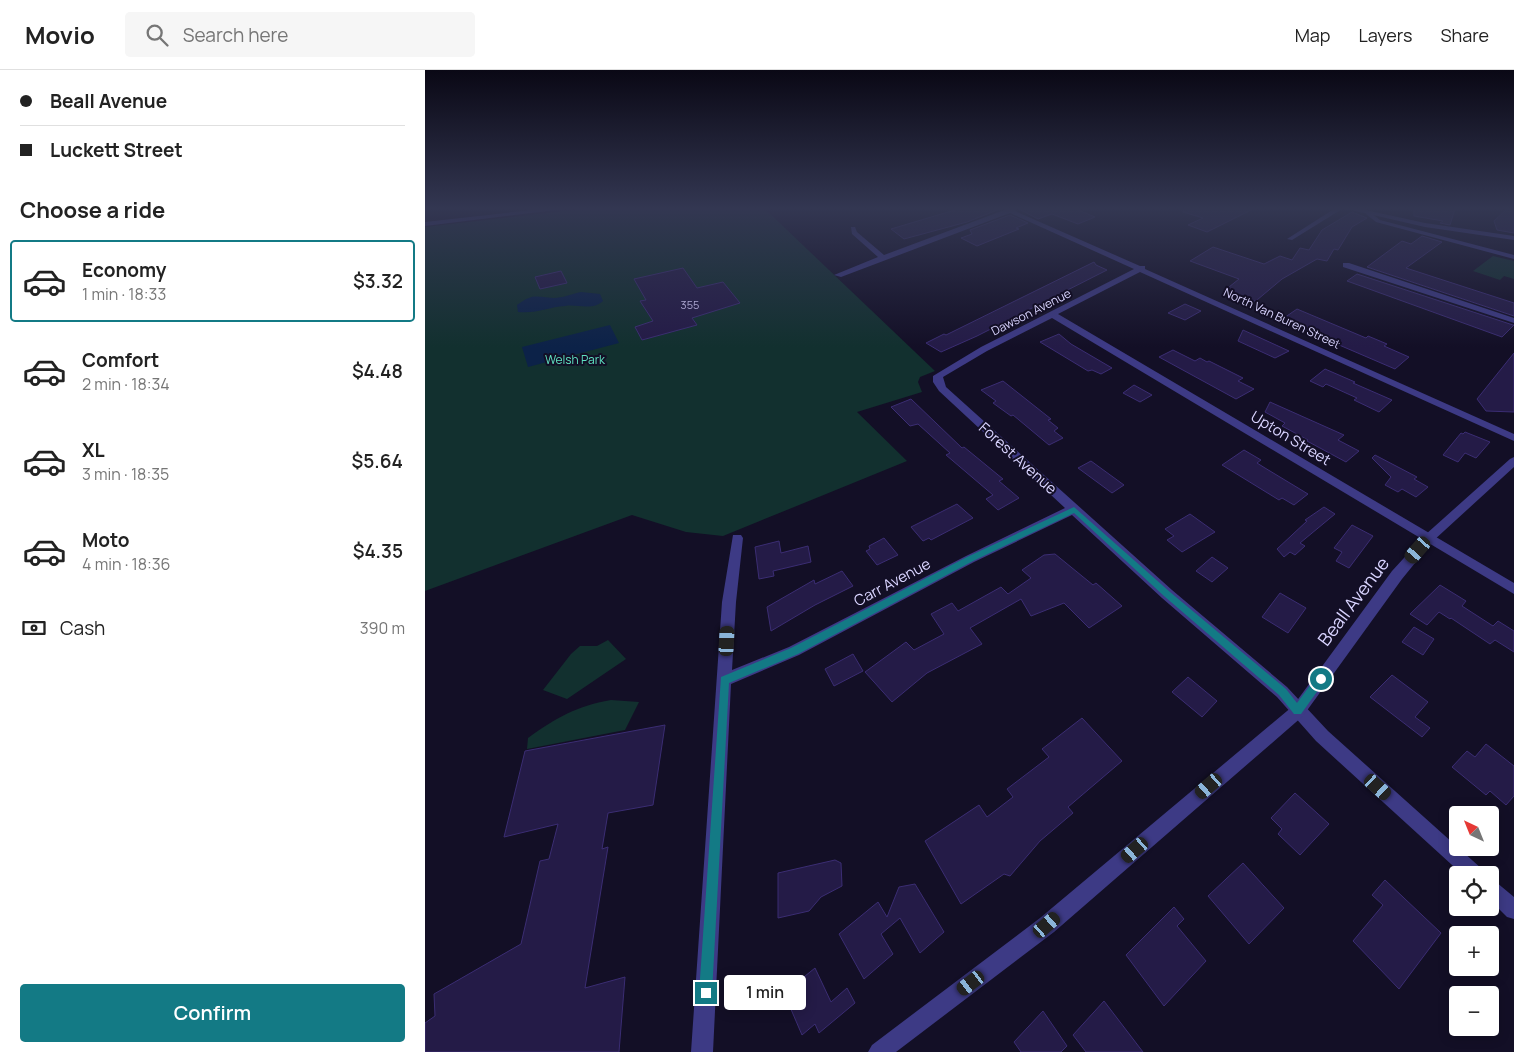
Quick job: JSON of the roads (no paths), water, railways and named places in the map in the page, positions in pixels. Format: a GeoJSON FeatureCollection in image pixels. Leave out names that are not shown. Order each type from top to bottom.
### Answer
{"type":"FeatureCollection","features":[{"type":"Feature","properties":{"kind":"street"},"geometry":{"type":"LineString","coordinates":[[879,255],[883,258]]}},
{"type":"Feature","properties":{"kind":"street"},"geometry":{"type":"LineString","coordinates":[[838,275],[892,255]]}},
{"type":"Feature","properties":{"kind":"street","name":"North Van Buren Street"},"geometry":{"type":"LineString","coordinates":[[1112,255],[1514,438]]}},
{"type":"Feature","properties":{"kind":"street"},"geometry":{"type":"LineString","coordinates":[[1346,265],[1514,321]]}},
{"type":"Feature","properties":{"kind":"street","name":"Dawson Avenue"},"geometry":{"type":"LineString","coordinates":[[938,382],[938,376],[984,350],[1141,268]]}},
{"type":"Feature","properties":{"kind":"street","name":"Upton Street"},"geometry":{"type":"LineString","coordinates":[[1053,315],[1514,588]]}},
{"type":"Feature","properties":{"kind":"street","name":"Forest Avenue"},"geometry":{"type":"LineString","coordinates":[[938,382],[942,389],[1167,594],[1282,692],[1322,736],[1466,866]]}},
{"type":"Feature","properties":{"kind":"street","name":"Beall Avenue"},"geometry":{"type":"LineString","coordinates":[[879,1052],[1047,925],[1298,711],[1397,575],[1429,538],[1514,461]]}},
{"type":"Feature","properties":{"kind":"street","name":"Carr Avenue"},"geometry":{"type":"LineString","coordinates":[[724,680],[795,651],[970,559],[1074,510]]}},
{"type":"Feature","properties":{"kind":"street"},"geometry":{"type":"LineString","coordinates":[[702,1052],[729,602],[737,538]]}},
{"type":"Feature","properties":{"kind":"street"},"geometry":{"type":"LineString","coordinates":[[1499,896],[1514,910]]}},
{"type":"Feature","properties":{"kind":"water"},"geometry":{"type":"Polygon","coordinates":[[[581,292],[600,294],[603,301],[594,306],[565,306],[531,312],[518,312],[517,305],[531,297],[557,298],[581,292]]]}},
{"type":"Feature","properties":{"kind":"water"},"geometry":{"type":"Polygon","coordinates":[[[610,325],[619,343],[528,367],[522,347],[610,325]]]}},
{"type":"Feature","properties":{"kind":"park label","name":"Welsh Park"},"geometry":{"type":"Point","coordinates":[575,359]}}]}
